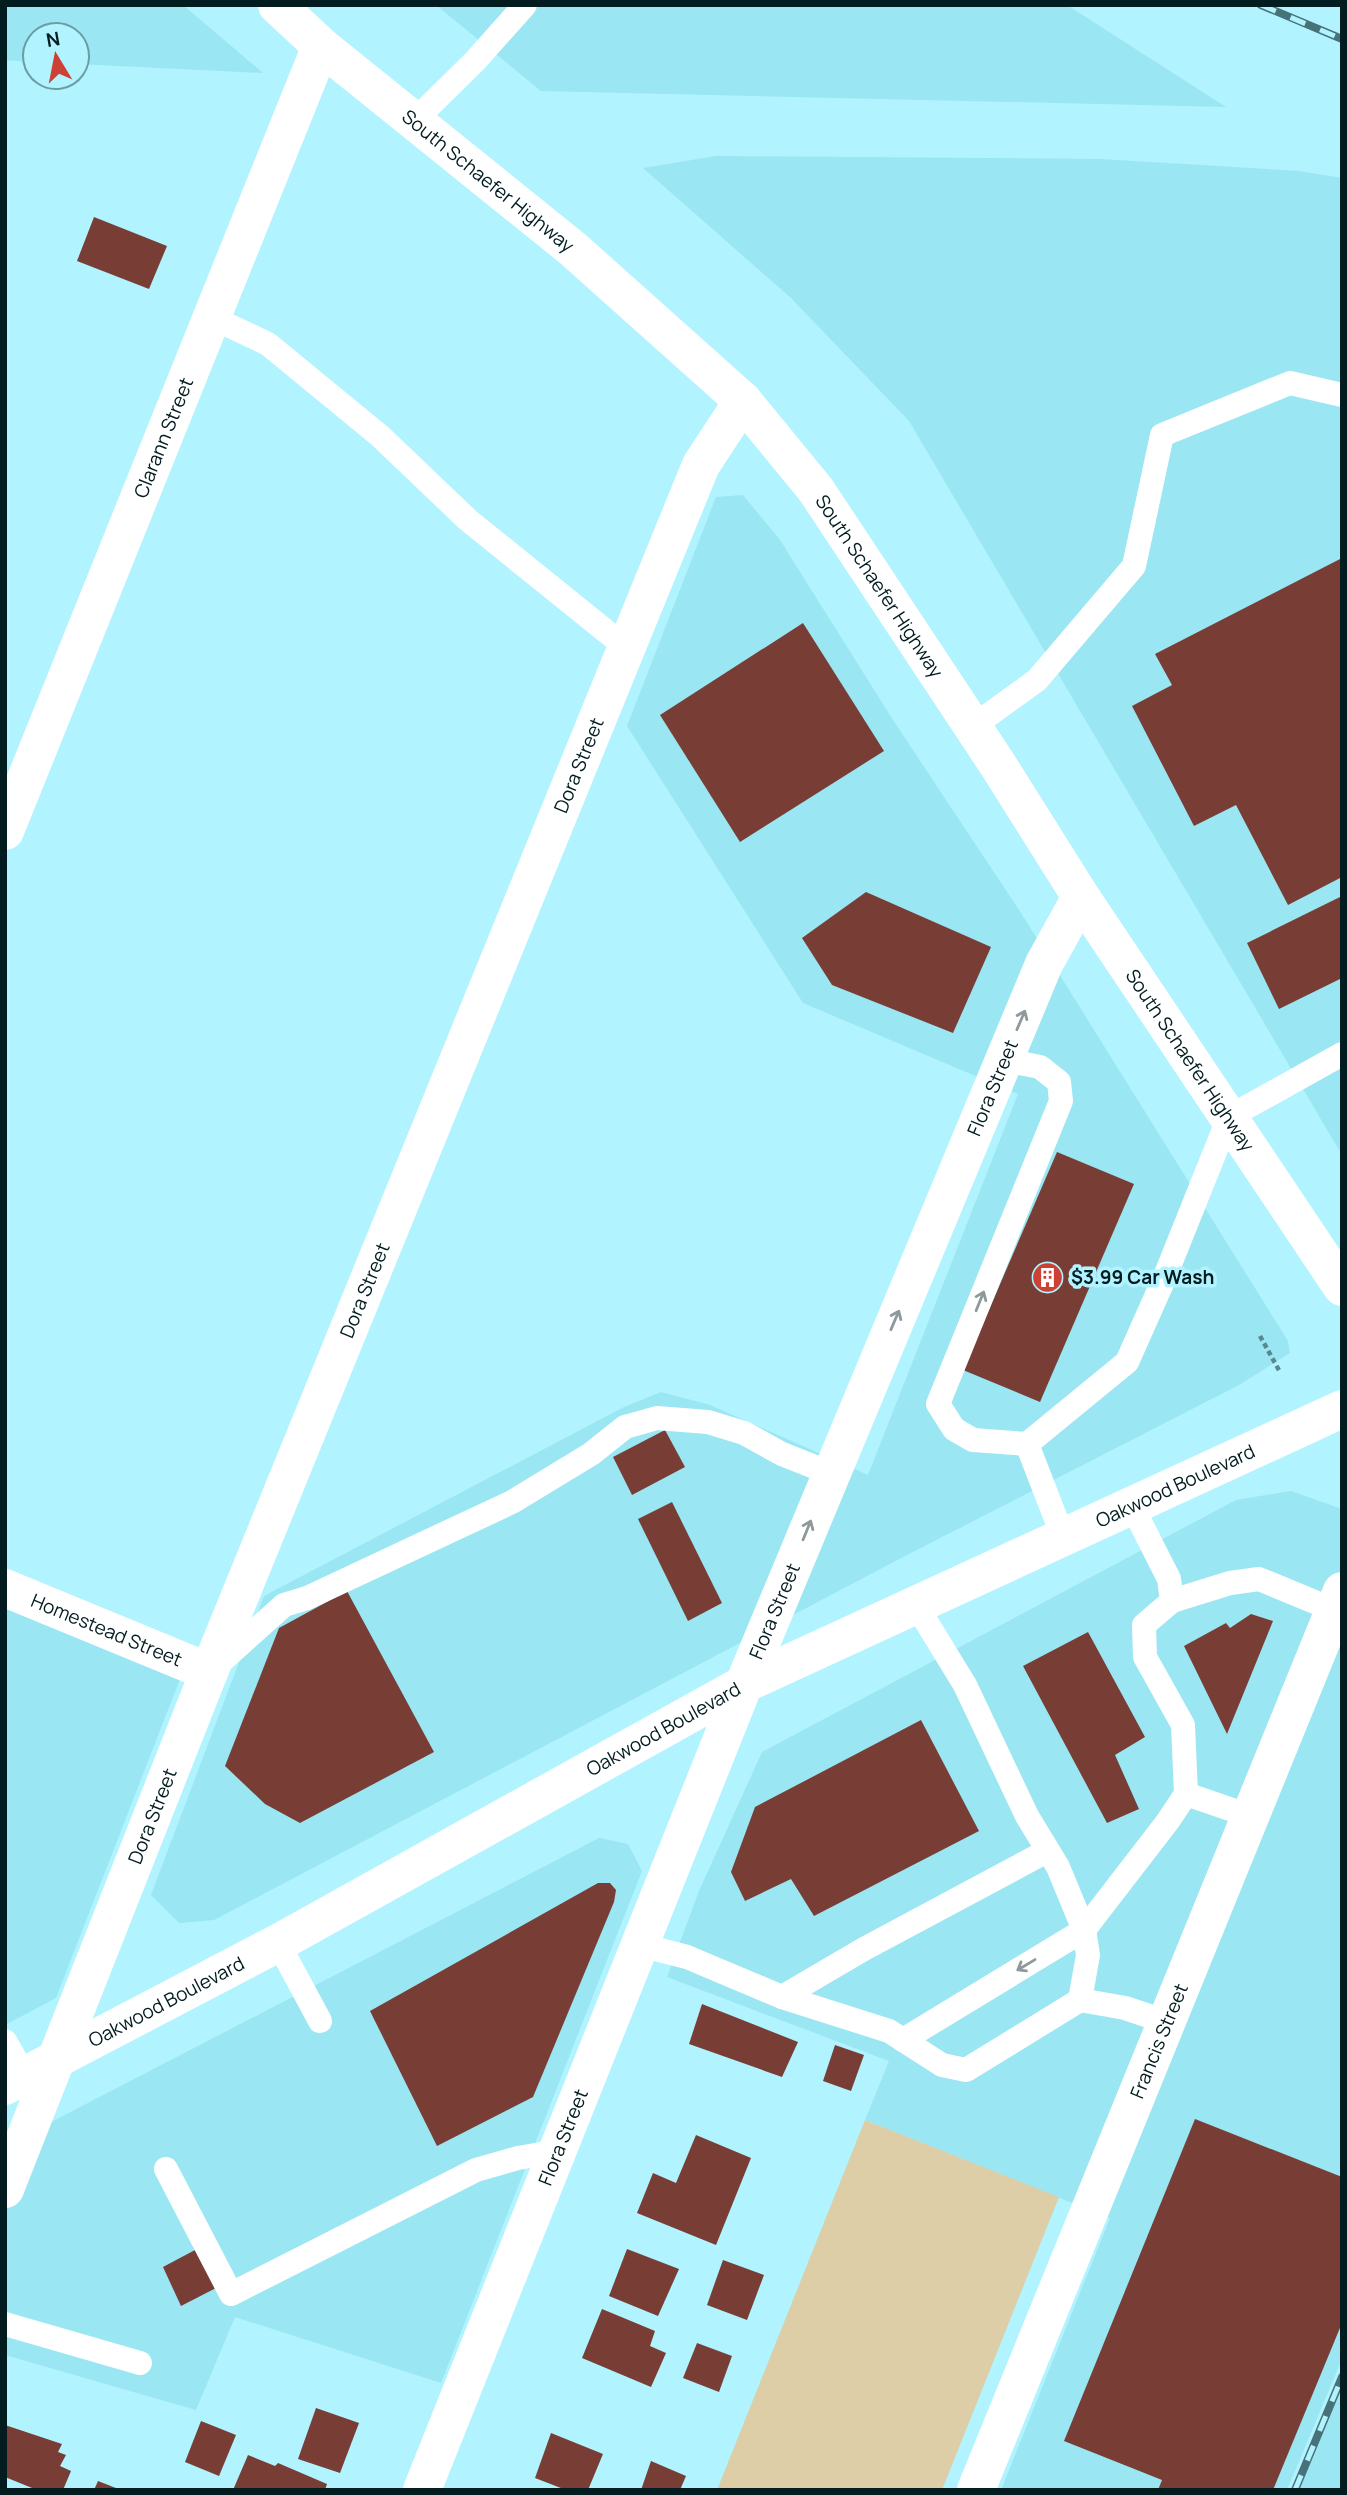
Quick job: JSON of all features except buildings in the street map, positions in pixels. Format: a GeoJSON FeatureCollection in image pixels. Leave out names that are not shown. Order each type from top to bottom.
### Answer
{"type":"FeatureCollection","features":[{"type":"Feature","properties":{"kind":"street","name":"South Schaefer Highway"},"geometry":{"type":"LineString","coordinates":[[279,6],[321,46],[573,249],[743,401],[816,490],[1081,897],[1228,1117],[1338,1275]]}},
{"type":"Feature","properties":{"kind":"street","name":"Clarann Street"},"geometry":{"type":"LineString","coordinates":[[5,831],[321,46]]}},
{"type":"Feature","properties":{"kind":"street","name":"Dora Street"},"geometry":{"type":"LineString","coordinates":[[5,2189],[209,1672],[701,465],[743,401]]}},
{"type":"Feature","properties":{"kind":"street","name":"Flora Street"},"geometry":{"type":"LineString","coordinates":[[422,2490],[744,1684],[1044,964],[1081,897]]}},
{"type":"Feature","properties":{"kind":"street","name":"Oakwood Boulevard"},"geometry":{"type":"LineString","coordinates":[[15,2081],[278,1943],[744,1684],[1342,1409]]}},
{"type":"Feature","properties":{"kind":"street","name":"Homestead Street"},"geometry":{"type":"LineString","coordinates":[[5,1588],[209,1672]]}},
{"type":"Feature","properties":{"kind":"street","name":"Francis Street"},"geometry":{"type":"LineString","coordinates":[[976,2490],[1338,1600]]}},
{"type":"Feature","properties":{"kind":"lane"},"geometry":{"type":"LineString","coordinates":[[414,121],[475,61],[526,5]]}},
{"type":"Feature","properties":{"kind":"lane"},"geometry":{"type":"LineString","coordinates":[[212,318],[268,344],[380,436],[468,520],[628,649]]}},
{"type":"Feature","properties":{"kind":"lane"},"geometry":{"type":"LineString","coordinates":[[972,727],[1037,680],[1134,566],[1162,435],[1290,383],[1342,396]]}},
{"type":"Feature","properties":{"kind":"lane"},"geometry":{"type":"LineString","coordinates":[[1004,1060],[1041,1067],[1059,1082],[1061,1101],[938,1404],[954,1429],[973,1440],[1027,1444],[1127,1362],[1164,1279],[1228,1117],[1342,1054]]}},
{"type":"Feature","properties":{"kind":"lane"},"geometry":{"type":"LineString","coordinates":[[209,1672],[284,1605],[319,1592],[512,1502],[591,1454],[625,1427],[657,1418],[708,1422],[744,1433],[782,1454],[831,1474]]}},
{"type":"Feature","properties":{"kind":"lane"},"geometry":{"type":"LineString","coordinates":[[1027,1444],[1063,1537]]}},
{"type":"Feature","properties":{"kind":"lane"},"geometry":{"type":"LineString","coordinates":[[1132,1506],[1169,1579],[1172,1601]]}},
{"type":"Feature","properties":{"kind":"lane"},"geometry":{"type":"LineString","coordinates":[[903,2039],[1084,1930],[1186,1794],[1183,1725],[1145,1657],[1144,1625],[1172,1601],[1230,1583],[1259,1579],[1338,1600]]}},
{"type":"Feature","properties":{"kind":"lane"},"geometry":{"type":"LineString","coordinates":[[916,1605],[965,1685],[1027,1816],[1058,1867],[1084,1930],[1088,1955],[1080,2000]]}},
{"type":"Feature","properties":{"kind":"lane"},"geometry":{"type":"LineString","coordinates":[[1186,1794],[1250,1816]]}},
{"type":"Feature","properties":{"kind":"lane"},"geometry":{"type":"LineString","coordinates":[[782,1997],[1047,1851]]}},
{"type":"Feature","properties":{"kind":"lane"},"geometry":{"type":"LineString","coordinates":[[278,1943],[320,2021]]}},
{"type":"Feature","properties":{"kind":"lane"},"geometry":{"type":"LineString","coordinates":[[640,1945],[687,1957],[782,1997],[889,2031],[942,2065],[966,2070],[1080,2000],[1125,2008],[1167,2022]]}},
{"type":"Feature","properties":{"kind":"lane"},"geometry":{"type":"LineString","coordinates":[[5,2041],[15,2081]]}},
{"type":"Feature","properties":{"kind":"lane"},"geometry":{"type":"LineString","coordinates":[[166,2169],[231,2294],[476,2170],[518,2158],[558,2151]]}},
{"type":"Feature","properties":{"kind":"lane"},"geometry":{"type":"LineString","coordinates":[[5,2324],[140,2363]]}},
{"type":"Feature","properties":{"kind":"path"},"geometry":{"type":"LineString","coordinates":[[1260,1336],[1280,1372]]}},
{"type":"Feature","properties":{"kind":"shaded area"},"geometry":{"type":"Polygon","coordinates":[[[5,5],[183,5],[263,73],[91,65],[91,21],[21,21],[21,61],[5,60],[5,5]]]}},
{"type":"Feature","properties":{"kind":"shaded area"},"geometry":{"type":"Polygon","coordinates":[[[436,5],[1067,5],[1226,107],[541,91],[436,5]]]}},
{"type":"Feature","properties":{"kind":"shaded area"},"geometry":{"type":"Polygon","coordinates":[[[716,156],[1100,159],[1299,171],[1342,178],[1342,1155],[909,421],[791,298],[643,168],[716,156]]]}},
{"type":"Feature","properties":{"kind":"shaded area"},"geometry":{"type":"Polygon","coordinates":[[[743,495],[780,540],[893,720],[1021,913],[1288,1341],[1290,1353],[1239,1385],[907,1555],[214,1920],[179,1923],[151,1895],[264,1596],[624,1407],[661,1392],[710,1405],[868,1475],[1018,1094],[803,1003],[627,726],[716,497],[743,495]]]}},
{"type":"Feature","properties":{"kind":"shaded area"},"geometry":{"type":"Polygon","coordinates":[[[1291,1491],[1342,1509],[1342,2359],[1287,2490],[1001,2490],[1110,2218],[865,2120],[889,2061],[667,1977],[699,1891],[762,1752],[1236,1500],[1291,1491]]]}},
{"type":"Feature","properties":{"kind":"shaded area"},"geometry":{"type":"Polygon","coordinates":[[[5,1608],[180,1679],[56,1998],[5,2025],[5,1608]]]}},
{"type":"Feature","properties":{"kind":"shaded area"},"geometry":{"type":"Polygon","coordinates":[[[599,1838],[628,1844],[642,1871],[441,2383],[235,2317],[196,2410],[5,2355],[5,2146],[599,1838]]]}},
{"type":"Feature","properties":{"kind":"shaded area"},"geometry":{"type":"Polygon","coordinates":[[[865,2120],[1059,2197],[942,2490],[717,2490],[865,2120]]]}},
{"type":"Feature","properties":{"kind":"shaded area"},"geometry":{"type":"Polygon","coordinates":[[[1342,2377],[1342,2490],[1295,2490],[1325,2417],[1342,2377]]]}},
{"type":"Feature","properties":{"kind":"railway"},"geometry":{"type":"LineString","coordinates":[[1261,5],[1342,39]]}},
{"type":"Feature","properties":{"kind":"railway"},"geometry":{"type":"LineString","coordinates":[[1295,2490],[1342,2377]]}},
{"type":"Feature","properties":{"kind":"place","name":"$3.99 Car Wash"},"geometry":{"type":"Point","coordinates":[1048,1277]}}]}
